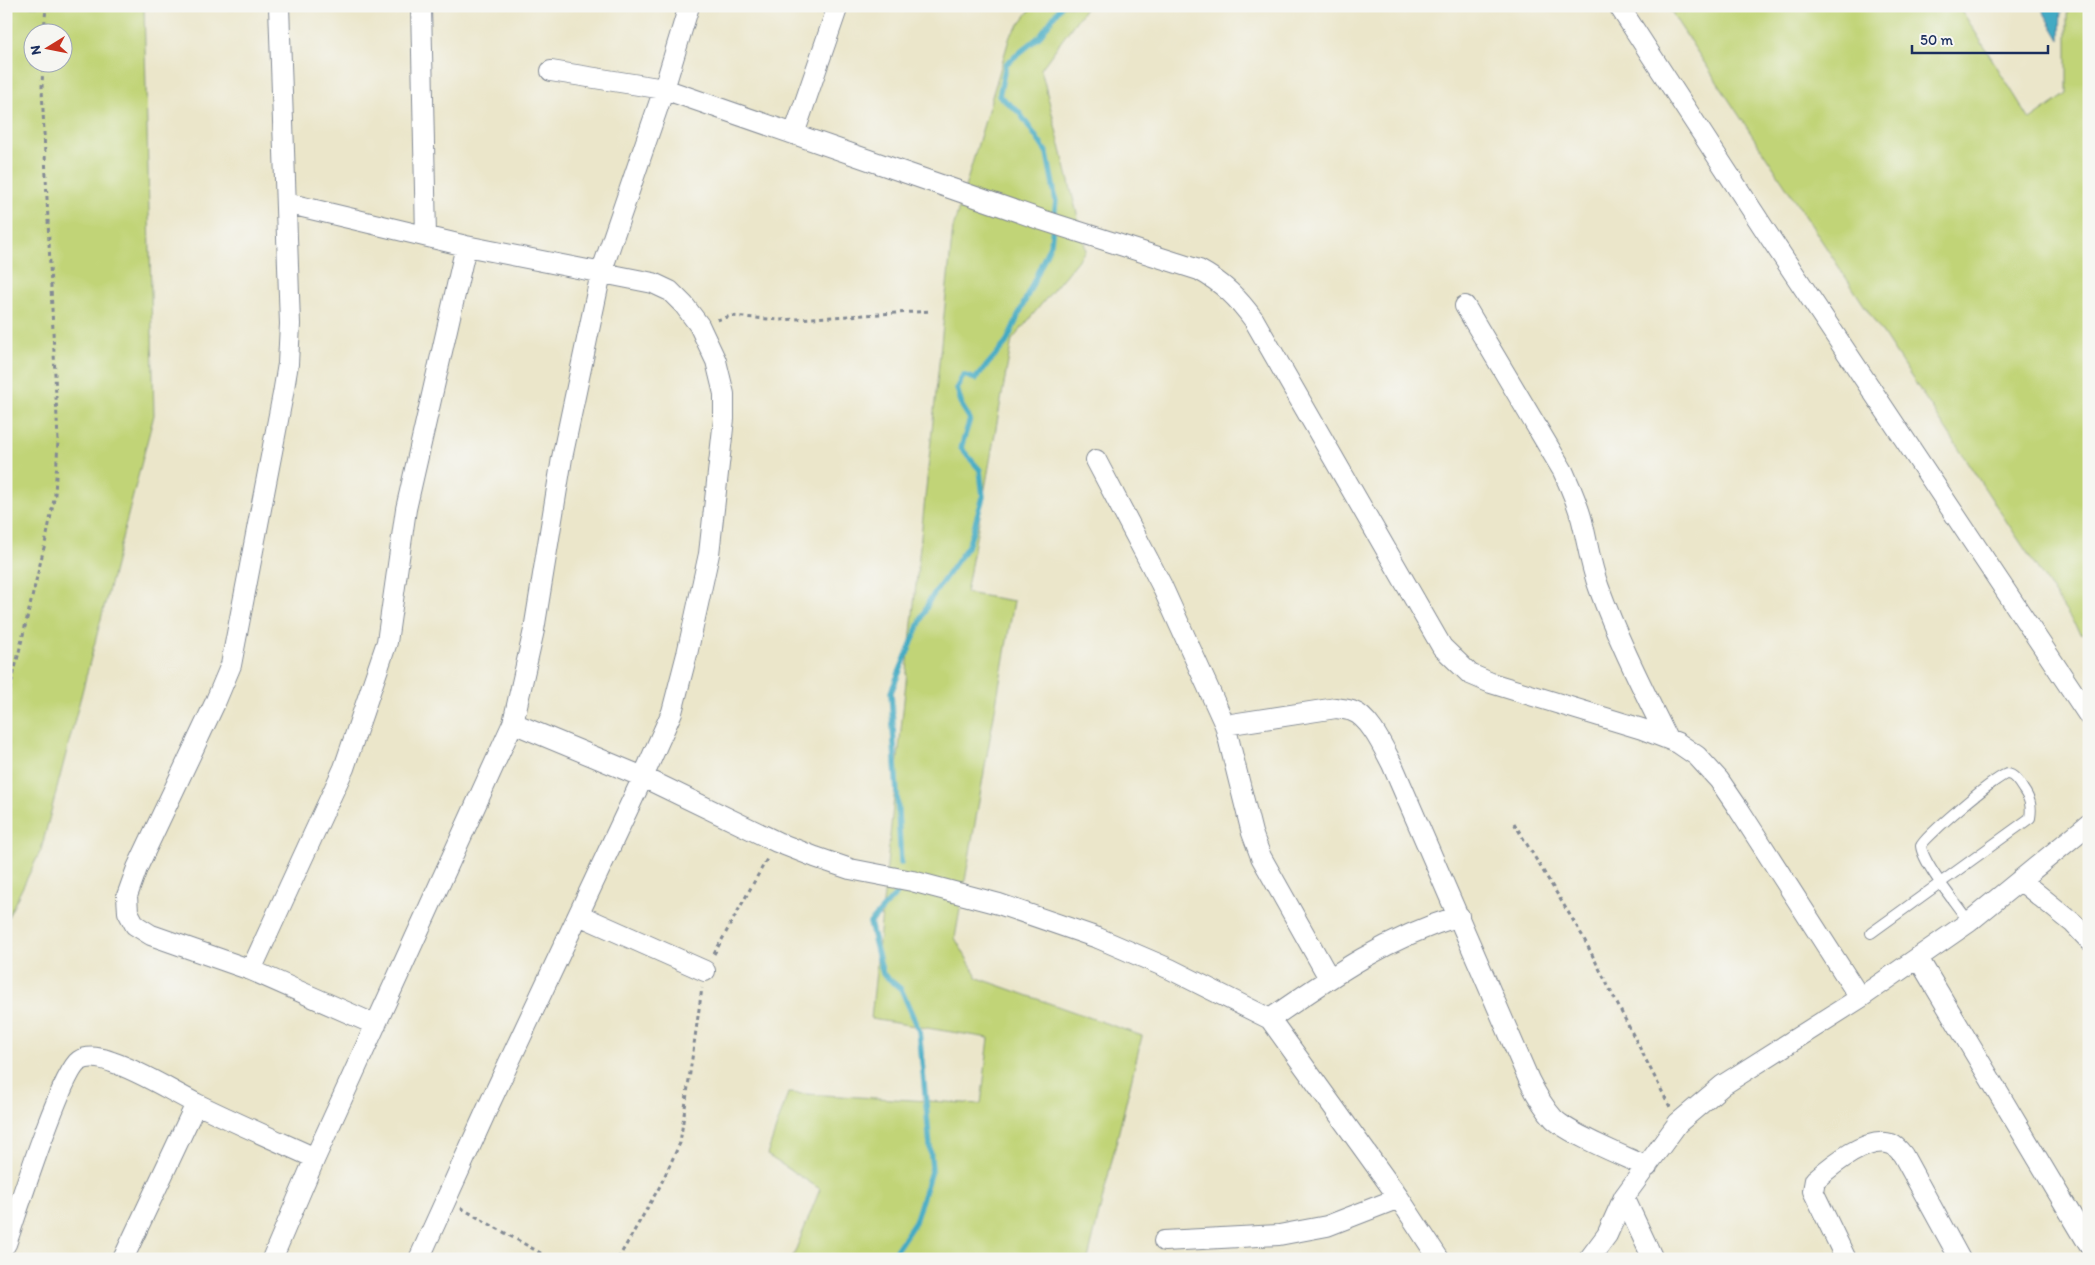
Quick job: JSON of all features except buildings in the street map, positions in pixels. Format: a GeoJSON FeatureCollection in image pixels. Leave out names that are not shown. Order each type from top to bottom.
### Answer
{"type":"FeatureCollection","features":[{"type":"Feature","properties":{"kind":"street"},"geometry":{"type":"LineString","coordinates":[[279,6],[290,324],[288,364],[231,665],[215,703],[136,868],[127,896],[128,912],[135,925],[151,935],[251,970],[376,1024]]}},
{"type":"Feature","properties":{"kind":"street"},"geometry":{"type":"LineString","coordinates":[[421,6],[426,236]]}},
{"type":"Feature","properties":{"kind":"street"},"geometry":{"type":"LineString","coordinates":[[272,1259],[315,1158],[513,723],[534,630],[562,458],[601,273],[664,89],[689,6]]}},
{"type":"Feature","properties":{"kind":"street"},"geometry":{"type":"LineString","coordinates":[[794,134],[838,6]]}},
{"type":"Feature","properties":{"kind":"street"},"geometry":{"type":"LineString","coordinates":[[1619,6],[1763,227],[2089,716]]}},
{"type":"Feature","properties":{"kind":"street"},"geometry":{"type":"LineString","coordinates":[[551,71],[664,89],[1042,220],[1199,270],[1218,280],[1240,301],[1271,349],[1442,647],[1470,674],[1491,683],[1642,729],[1678,743],[1697,756],[1719,780],[1860,998]]}},
{"type":"Feature","properties":{"kind":"street"},"geometry":{"type":"LineString","coordinates":[[286,203],[466,246],[653,283],[670,292],[684,305],[699,325],[716,361],[724,394],[724,419],[709,554],[672,712],[420,1259]]}},
{"type":"Feature","properties":{"kind":"street"},"geometry":{"type":"LineString","coordinates":[[251,970],[344,768],[387,642],[406,509],[466,246]]}},
{"type":"Feature","properties":{"kind":"street"},"geometry":{"type":"LineString","coordinates":[[1465,306],[1564,471],[1581,515],[1598,587],[1617,634],[1667,738]]}},
{"type":"Feature","properties":{"kind":"street"},"geometry":{"type":"LineString","coordinates":[[1096,460],[1161,584],[1225,725],[1252,833],[1261,858],[1329,978]]}},
{"type":"Feature","properties":{"kind":"street"},"geometry":{"type":"LineString","coordinates":[[1225,725],[1336,708],[1354,711],[1366,722],[1378,738],[1392,764],[1529,1080],[1542,1104],[1556,1120],[1575,1132],[1647,1166]]}},
{"type":"Feature","properties":{"kind":"street"},"geometry":{"type":"LineString","coordinates":[[513,723],[643,777],[777,842],[815,858],[850,869],[912,881],[999,904],[1089,935],[1170,969],[1270,1019],[1399,1198],[1439,1259]]}},
{"type":"Feature","properties":{"kind":"street"},"geometry":{"type":"LineString","coordinates":[[1588,1259],[1607,1235],[1624,1197],[1678,1124],[1723,1085],[1860,998],[1969,922],[2089,824]]}},
{"type":"Feature","properties":{"kind":"street"},"geometry":{"type":"LineString","coordinates":[[2020,880],[2073,923],[2089,940]]}},
{"type":"Feature","properties":{"kind":"street"},"geometry":{"type":"LineString","coordinates":[[579,916],[705,971]]}},
{"type":"Feature","properties":{"kind":"street"},"geometry":{"type":"LineString","coordinates":[[1270,1019],[1329,978],[1404,936],[1459,916]]}},
{"type":"Feature","properties":{"kind":"street"},"geometry":{"type":"LineString","coordinates":[[1918,958],[2089,1245]]}},
{"type":"Feature","properties":{"kind":"street"},"geometry":{"type":"LineString","coordinates":[[6,1244],[59,1095],[74,1065],[80,1060],[89,1057],[110,1061],[133,1070],[196,1104],[315,1158]]}},
{"type":"Feature","properties":{"kind":"street"},"geometry":{"type":"LineString","coordinates":[[124,1259],[196,1104]]}},
{"type":"Feature","properties":{"kind":"street"},"geometry":{"type":"LineString","coordinates":[[1846,1259],[1813,1191],[1815,1180],[1843,1158],[1864,1146],[1885,1143],[1893,1145],[1903,1155],[1960,1259]]}},
{"type":"Feature","properties":{"kind":"street"},"geometry":{"type":"LineString","coordinates":[[1624,1197],[1652,1259]]}},
{"type":"Feature","properties":{"kind":"street"},"geometry":{"type":"LineString","coordinates":[[1164,1241],[1279,1235],[1327,1226],[1399,1198]]}},
{"type":"Feature","properties":{"kind":"lane"},"geometry":{"type":"LineString","coordinates":[[1871,934],[1941,882],[2030,818],[2030,800],[2012,776],[2003,774],[1923,842],[1922,851],[1941,882],[1969,922]]}},
{"type":"Feature","properties":{"kind":"path"},"geometry":{"type":"LineString","coordinates":[[45,22],[46,6]]}},
{"type":"Feature","properties":{"kind":"path"},"geometry":{"type":"LineString","coordinates":[[6,706],[55,494],[58,441],[43,72]]}},
{"type":"Feature","properties":{"kind":"path"},"geometry":{"type":"LineString","coordinates":[[699,325],[732,316],[780,320],[931,311]]}},
{"type":"Feature","properties":{"kind":"path"},"geometry":{"type":"LineString","coordinates":[[1514,823],[1582,935],[1678,1124]]}},
{"type":"Feature","properties":{"kind":"path"},"geometry":{"type":"LineString","coordinates":[[618,1259],[660,1186],[680,1143],[705,971],[777,842]]}},
{"type":"Feature","properties":{"kind":"path"},"geometry":{"type":"LineString","coordinates":[[446,1200],[552,1259]]}},
{"type":"Feature","properties":{"kind":"green space"},"geometry":{"type":"Polygon","coordinates":[[[6,6],[144,6],[154,415],[41,850],[6,921],[6,6]]]}},
{"type":"Feature","properties":{"kind":"green space"},"geometry":{"type":"Polygon","coordinates":[[[1033,6],[1087,6],[1041,69],[1086,250],[1012,340],[966,593],[1014,601],[955,938],[978,978],[1142,1036],[1088,1259],[792,1259],[820,1189],[767,1155],[788,1093],[981,1104],[989,1038],[871,1019],[953,228],[1010,36],[1033,6]]]}},
{"type":"Feature","properties":{"kind":"green space"},"geometry":{"type":"Polygon","coordinates":[[[1667,6],[1959,6],[2030,120],[2067,94],[2067,6],[2089,6],[2089,635],[2080,633],[1667,6]]]}},
{"type":"Feature","properties":{"kind":"water"},"geometry":{"type":"Polygon","coordinates":[[[2040,6],[2061,6],[2060,40],[2040,6]]]}},
{"type":"Feature","properties":{"kind":"waterway"},"geometry":{"type":"LineString","coordinates":[[901,863],[891,692],[929,601],[969,544],[983,497],[980,470],[961,448],[970,419],[962,406],[957,388],[963,375],[975,379],[1006,343],[1051,243],[1056,201],[1047,153],[1019,112],[999,96],[1006,64],[1039,37],[1061,6]]}},
{"type":"Feature","properties":{"kind":"waterway"},"geometry":{"type":"LineString","coordinates":[[890,1259],[915,1222],[932,1168],[919,1030],[901,989],[883,974],[870,923],[899,891]]}}]}
